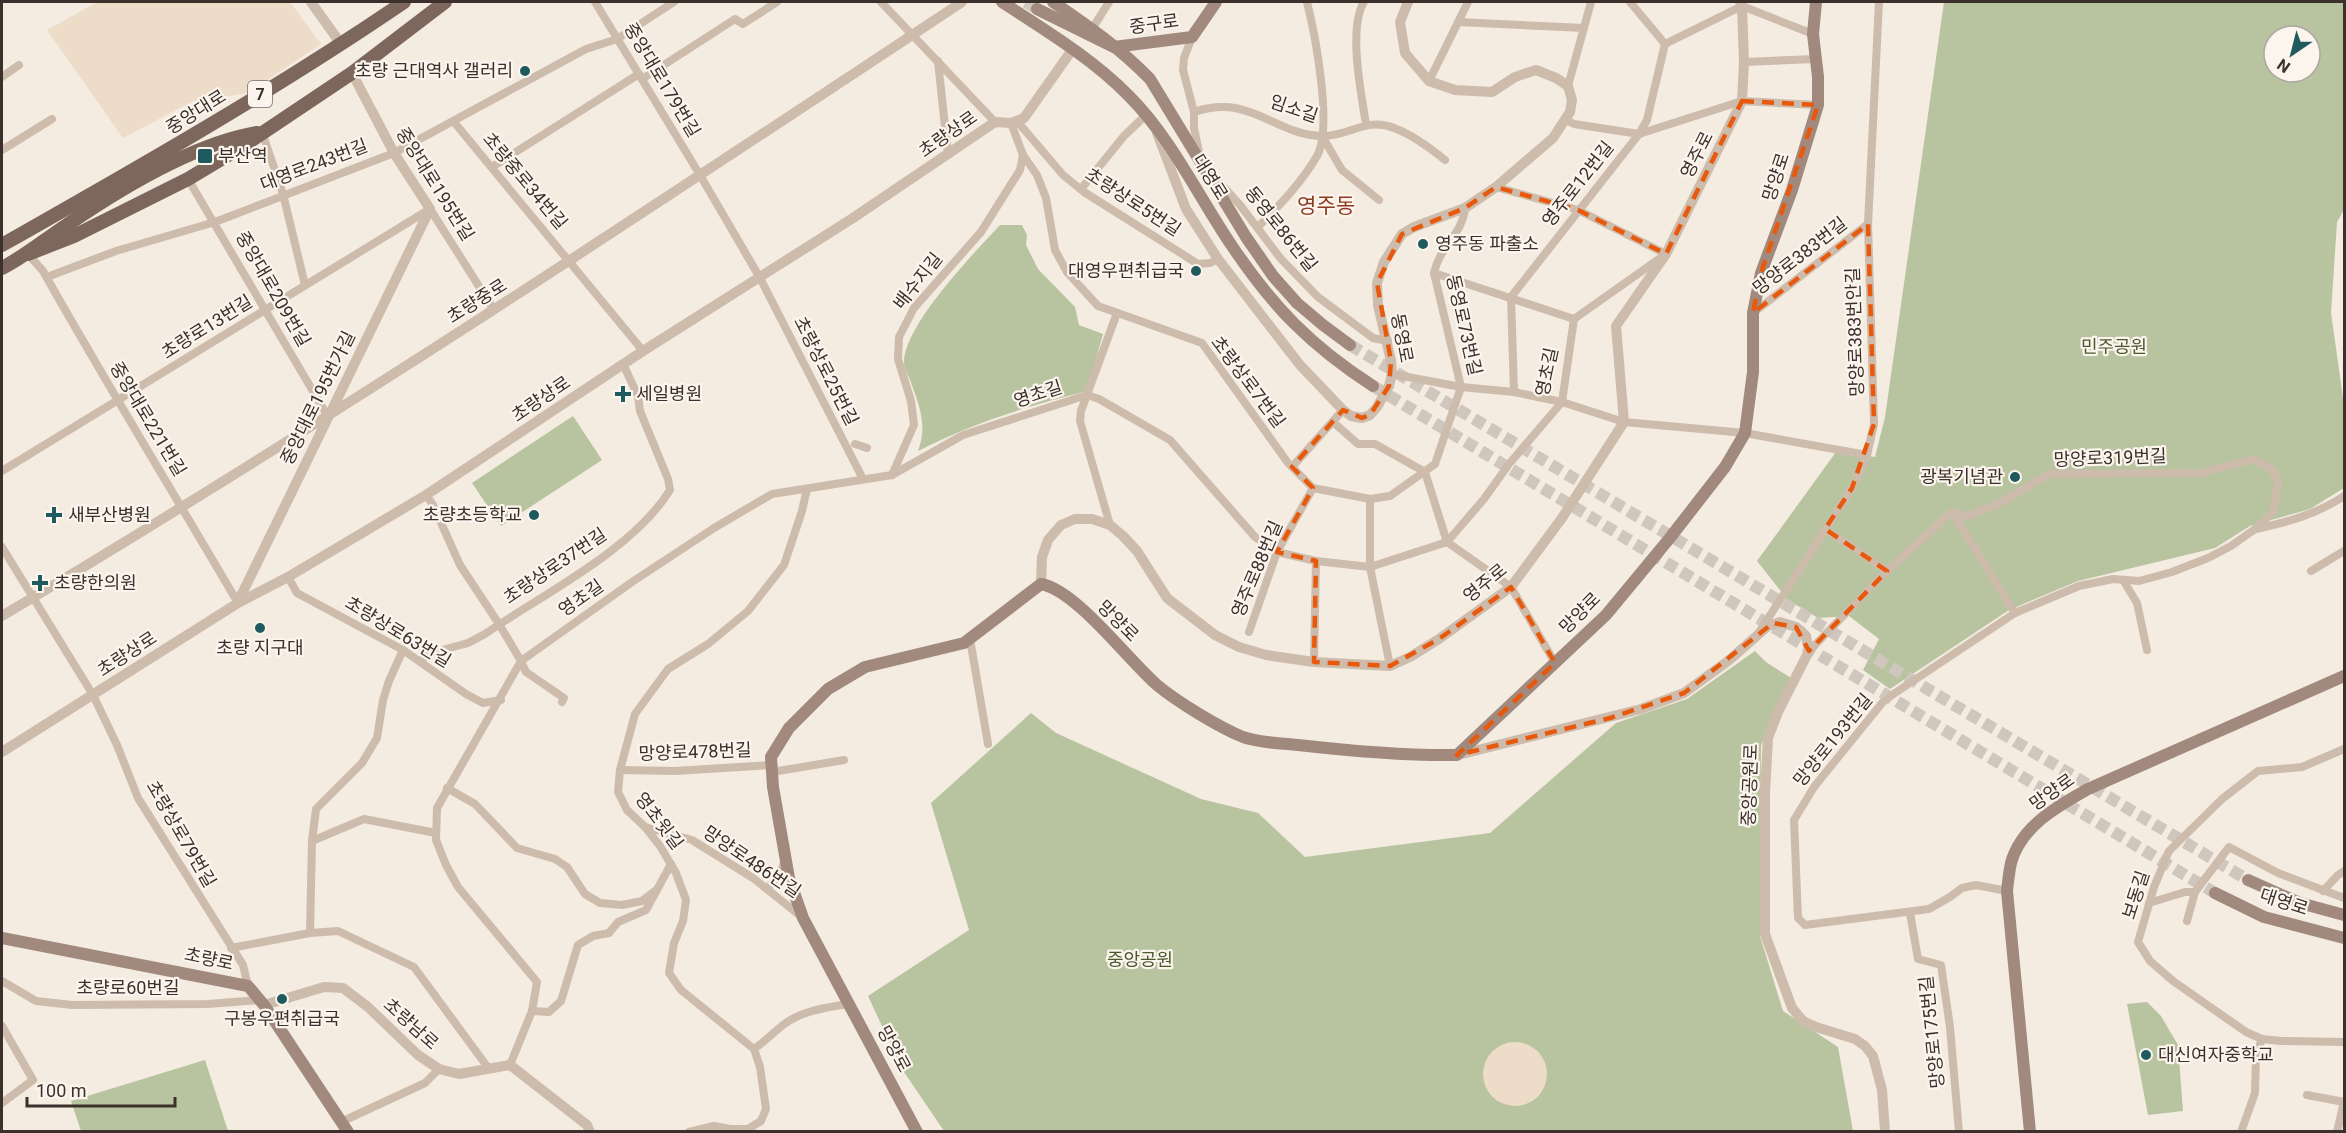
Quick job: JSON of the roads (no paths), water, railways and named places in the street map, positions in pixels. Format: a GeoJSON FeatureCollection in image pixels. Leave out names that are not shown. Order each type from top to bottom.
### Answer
{"type":"FeatureCollection","features":[{"type":"Feature","properties":{"kind":"main road","name":"중앙대로"},"geometry":{"type":"LineString","coordinates":[[2,245],[192,136],[341,44],[404,2]]}},
{"type":"Feature","properties":{"kind":"main road","name":"중앙대로"},"geometry":{"type":"LineString","coordinates":[[2,268],[28,254],[74,236],[188,179],[352,73],[445,2]]}},
{"type":"Feature","properties":{"kind":"main road","name":"대영로"},"geometry":{"type":"LineString","coordinates":[[1002,2],[1100,69],[1130,96],[1156,129],[1232,246],[1265,292],[1301,333],[1338,363],[1373,386]]}},
{"type":"Feature","properties":{"kind":"main road","name":"중구로"},"geometry":{"type":"LineString","coordinates":[[1114,47],[1191,37],[1216,2]]}},
{"type":"Feature","properties":{"kind":"main road","name":"망양로"},"geometry":{"type":"LineString","coordinates":[[1041,584],[1058,590],[1091,618],[1158,686],[1211,720],[1244,737],[1299,745],[1415,756],[1457,755],[1606,615],[1670,539],[1725,467],[1745,433],[1753,372],[1753,313],[1761,273],[1792,190],[1818,105],[1818,77],[1813,34],[1816,2]]}},
{"type":"Feature","properties":{"kind":"main road","name":"대영로"},"geometry":{"type":"LineString","coordinates":[[1058,3],[1150,79],[1246,237],[1274,276],[1306,310],[1350,345]]}},
{"type":"Feature","properties":{"kind":"main road"},"geometry":{"type":"LineString","coordinates":[[1100,69],[1037,9],[1114,47]]}},
{"type":"Feature","properties":{"kind":"main road","name":"중앙대로"},"geometry":{"type":"LineString","coordinates":[[28,254],[119,192],[171,163],[240,136],[262,132]]}},
{"type":"Feature","properties":{"kind":"main road"},"geometry":{"type":"LineString","coordinates":[[772,769],[771,757],[789,728],[828,689],[865,667],[964,644],[1041,584]]}},
{"type":"Feature","properties":{"kind":"main road","name":"망양로"},"geometry":{"type":"LineString","coordinates":[[2030,1131],[2007,891],[2011,862],[2023,838],[2049,812],[2088,789],[2344,676]]}},
{"type":"Feature","properties":{"kind":"main road","name":"망양로"},"geometry":{"type":"LineString","coordinates":[[772,769],[789,878],[803,918],[917,1131]]}},
{"type":"Feature","properties":{"kind":"main road","name":"대영로"},"geometry":{"type":"LineString","coordinates":[[2248,880],[2300,903],[2344,915]]}},
{"type":"Feature","properties":{"kind":"main road","name":"대영로"},"geometry":{"type":"LineString","coordinates":[[2215,893],[2264,917],[2344,938]]}},
{"type":"Feature","properties":{"kind":"main road"},"geometry":{"type":"LineString","coordinates":[[2300,903],[2344,922]]}},
{"type":"Feature","properties":{"kind":"main road","name":"초량로"},"geometry":{"type":"LineString","coordinates":[[2,938],[248,986],[262,1003],[344,1126]]}},
{"type":"Feature","properties":{"kind":"street"},"geometry":{"type":"LineString","coordinates":[[311,2],[341,44]]}},
{"type":"Feature","properties":{"kind":"street","name":"중앙대로179번길"},"geometry":{"type":"LineString","coordinates":[[595,2],[760,278]]}},
{"type":"Feature","properties":{"kind":"street","name":"대영로243번길"},"geometry":{"type":"LineString","coordinates":[[47,277],[116,251],[215,222],[394,153],[586,49],[617,39],[674,2]]}},
{"type":"Feature","properties":{"kind":"street"},"geometry":{"type":"LineString","coordinates":[[492,167],[735,19],[743,24],[777,2]]}},
{"type":"Feature","properties":{"kind":"street"},"geometry":{"type":"LineString","coordinates":[[881,2],[995,122]]}},
{"type":"Feature","properties":{"kind":"street","name":"초량중로"},"geometry":{"type":"LineString","coordinates":[[2,616],[327,416],[570,262],[962,2]]}},
{"type":"Feature","properties":{"kind":"street"},"geometry":{"type":"LineString","coordinates":[[1092,29],[1109,2]]}},
{"type":"Feature","properties":{"kind":"street"},"geometry":{"type":"LineString","coordinates":[[1258,227],[1294,188],[1318,155],[1322,136],[1322,101],[1316,37],[1307,2]]}},
{"type":"Feature","properties":{"kind":"street"},"geometry":{"type":"LineString","coordinates":[[1364,2],[1358,11],[1356,37],[1365,124]]}},
{"type":"Feature","properties":{"kind":"street"},"geometry":{"type":"LineString","coordinates":[[1408,2],[1400,22],[1405,53],[1429,81],[1455,90],[1492,92],[1515,77],[1536,70],[1568,86]]}},
{"type":"Feature","properties":{"kind":"street"},"geometry":{"type":"LineString","coordinates":[[1429,81],[1468,2]]}},
{"type":"Feature","properties":{"kind":"street"},"geometry":{"type":"LineString","coordinates":[[1592,2],[1568,86],[1572,100],[1566,120],[1574,124],[1639,134],[1742,101],[1818,105]]}},
{"type":"Feature","properties":{"kind":"street"},"geometry":{"type":"LineString","coordinates":[[1630,2],[1665,44],[1741,4],[1813,34]]}},
{"type":"Feature","properties":{"kind":"street","name":"망양로383번안길"},"geometry":{"type":"LineString","coordinates":[[1760,631],[1852,488],[1868,455],[1874,424],[1868,224],[1879,2]]}},
{"type":"Feature","properties":{"kind":"street","name":"영주로"},"geometry":{"type":"LineString","coordinates":[[1110,525],[1137,551],[1167,598],[1215,634],[1239,647],[1266,655],[1314,662],[1390,666],[1439,639],[1511,587],[1562,518],[1624,422],[1616,326],[1666,254],[1742,101],[1744,62],[1741,4]]}},
{"type":"Feature","properties":{"kind":"street"},"geometry":{"type":"LineString","coordinates":[[1458,22],[1584,28]]}},
{"type":"Feature","properties":{"kind":"street"},"geometry":{"type":"LineString","coordinates":[[1191,37],[1184,58],[1183,70],[1194,112],[1194,128],[1202,164]]}},
{"type":"Feature","properties":{"kind":"street","name":"영주로12번길"},"geometry":{"type":"LineString","coordinates":[[1511,297],[1639,134],[1647,120],[1665,44]]}},
{"type":"Feature","properties":{"kind":"street"},"geometry":{"type":"LineString","coordinates":[[1014,122],[1024,118],[1072,50]]}},
{"type":"Feature","properties":{"kind":"street"},"geometry":{"type":"LineString","coordinates":[[1744,62],[1815,59]]}},
{"type":"Feature","properties":{"kind":"street"},"geometry":{"type":"LineString","coordinates":[[938,61],[948,155]]}},
{"type":"Feature","properties":{"kind":"street"},"geometry":{"type":"LineString","coordinates":[[2,77],[19,65]]}},
{"type":"Feature","properties":{"kind":"street","name":"중앙대로195번길"},"geometry":{"type":"LineString","coordinates":[[352,73],[394,153],[494,310]]}},
{"type":"Feature","properties":{"kind":"street","name":"임소길"},"geometry":{"type":"LineString","coordinates":[[1194,112],[1206,108],[1236,107],[1297,131],[1322,136],[1350,132],[1365,124],[1393,127],[1428,146],[1445,160]]}},
{"type":"Feature","properties":{"kind":"street"},"geometry":{"type":"LineString","coordinates":[[1081,189],[1124,136],[1146,115]]}},
{"type":"Feature","properties":{"kind":"street"},"geometry":{"type":"LineString","coordinates":[[2,150],[52,119]]}},
{"type":"Feature","properties":{"kind":"street","name":"동영로"},"geometry":{"type":"LineString","coordinates":[[1343,410],[1351,416],[1362,418],[1370,415],[1389,386],[1392,374],[1388,341],[1378,305],[1377,283],[1384,262],[1404,232],[1465,208],[1496,186],[1553,138],[1566,120]]}},
{"type":"Feature","properties":{"kind":"street","name":"초량중로34번길"},"geometry":{"type":"LineString","coordinates":[[454,122],[643,351]]}},
{"type":"Feature","properties":{"kind":"street","name":"초량상로"},"geometry":{"type":"LineString","coordinates":[[2,752],[238,603],[426,495],[623,364],[948,155],[995,122],[1014,122]]}},
{"type":"Feature","properties":{"kind":"street","name":"초량상로7번길"},"geometry":{"type":"LineString","coordinates":[[1014,122],[1023,155],[1037,175],[1046,198],[1055,250],[1067,272],[1098,306],[1202,344],[1292,467],[1313,488]]}},
{"type":"Feature","properties":{"kind":"street","name":"초량상로5번길"},"geometry":{"type":"LineString","coordinates":[[1014,122],[1063,175],[1141,230],[1198,264],[1210,264],[1218,259]]}},
{"type":"Feature","properties":{"kind":"street"},"geometry":{"type":"LineString","coordinates":[[1156,129],[1186,209],[1218,259],[1286,348],[1343,410],[1292,467]]}},
{"type":"Feature","properties":{"kind":"street"},"geometry":{"type":"LineString","coordinates":[[262,132],[283,194],[305,285]]}},
{"type":"Feature","properties":{"kind":"street"},"geometry":{"type":"LineString","coordinates":[[1322,136],[1342,170],[1379,200]]}},
{"type":"Feature","properties":{"kind":"street","name":"배수지길"},"geometry":{"type":"LineString","coordinates":[[892,475],[915,425],[911,401],[898,359],[899,337],[914,308],[981,232],[1020,170],[1023,155]]}},
{"type":"Feature","properties":{"kind":"street","name":"동영로86번길"},"geometry":{"type":"LineString","coordinates":[[1202,164],[1230,192],[1281,259],[1318,297],[1373,338],[1388,341]]}},
{"type":"Feature","properties":{"kind":"street"},"geometry":{"type":"LineString","coordinates":[[1177,187],[1176,176],[1179,171],[1187,175]]}},
{"type":"Feature","properties":{"kind":"street","name":"중앙대로209번길"},"geometry":{"type":"LineString","coordinates":[[188,179],[327,416]]}},
{"type":"Feature","properties":{"kind":"street"},"geometry":{"type":"LineString","coordinates":[[1434,273],[1574,319],[1666,254],[1578,210],[1496,186]]}},
{"type":"Feature","properties":{"kind":"street","name":"동영로73번길"},"geometry":{"type":"LineString","coordinates":[[1313,488],[1370,499],[1390,496],[1435,464],[1461,387],[1434,273],[1437,261],[1464,221],[1465,208]]}},
{"type":"Feature","properties":{"kind":"street","name":"초량로13번길"},"geometry":{"type":"LineString","coordinates":[[2,471],[430,209]]}},
{"type":"Feature","properties":{"kind":"street","name":"중앙대로195번가길"},"geometry":{"type":"LineString","coordinates":[[238,603],[327,416],[430,209]]}},
{"type":"Feature","properties":{"kind":"street","name":"망양로383번길"},"geometry":{"type":"LineString","coordinates":[[1753,313],[1868,224]]}},
{"type":"Feature","properties":{"kind":"street","name":"중앙대로221번길"},"geometry":{"type":"LineString","coordinates":[[28,254],[47,277],[117,402],[238,603]]}},
{"type":"Feature","properties":{"kind":"street","name":"초량상로25번길"},"geometry":{"type":"LineString","coordinates":[[760,278],[863,479]]}},
{"type":"Feature","properties":{"kind":"street"},"geometry":{"type":"LineString","coordinates":[[1511,297],[1514,392]]}},
{"type":"Feature","properties":{"kind":"street"},"geometry":{"type":"LineString","coordinates":[[1087,395],[1117,313]]}},
{"type":"Feature","properties":{"kind":"street","name":"영초길"},"geometry":{"type":"LineString","coordinates":[[510,1065],[532,1011],[537,982],[458,887],[446,866],[436,840],[437,808],[501,700],[521,661],[632,582],[714,528],[772,494],[892,475],[963,435],[1087,395],[1099,399],[1170,440],[1255,537],[1277,552],[1316,561],[1370,567],[1448,542],[1562,402],[1574,319]]}},
{"type":"Feature","properties":{"kind":"street","name":"초량상로37번길"},"geometry":{"type":"LineString","coordinates":[[420,661],[431,653],[468,643],[613,550],[661,504],[670,490],[668,479],[640,411],[638,396],[623,364]]}},
{"type":"Feature","properties":{"kind":"street"},"geometry":{"type":"LineString","coordinates":[[1392,374],[1461,387],[1514,392],[1562,402],[1624,422],[1745,433],[1868,455]]}},
{"type":"Feature","properties":{"kind":"street","name":"영초길"},"geometry":{"type":"LineString","coordinates":[[1087,395],[1080,421],[1110,525]]}},
{"type":"Feature","properties":{"kind":"street"},"geometry":{"type":"LineString","coordinates":[[1333,422],[1358,444],[1376,444],[1425,472],[1448,542],[1511,587],[1555,663]]}},
{"type":"Feature","properties":{"kind":"street"},"geometry":{"type":"LineString","coordinates":[[855,444],[867,448]]}},
{"type":"Feature","properties":{"kind":"street","name":"망양로319번길"},"geometry":{"type":"LineString","coordinates":[[1952,512],[1968,516],[1998,504],[2050,474],[2201,472],[2254,459],[2272,470],[2278,483],[2272,512],[2255,529]]}},
{"type":"Feature","properties":{"kind":"street","name":"영주로88번길"},"geometry":{"type":"LineString","coordinates":[[1249,632],[1277,552],[1313,488]]}},
{"type":"Feature","properties":{"kind":"street","name":"영초윗길"},"geometry":{"type":"LineString","coordinates":[[754,1049],[681,990],[669,973],[674,943],[683,921],[686,900],[671,864],[645,827],[627,810],[618,792],[620,770],[634,714],[668,669],[708,644],[748,611],[784,566],[807,489]]}},
{"type":"Feature","properties":{"kind":"street"},"geometry":{"type":"LineString","coordinates":[[426,495],[433,505],[460,565],[499,624],[526,672],[564,698],[562,702]]}},
{"type":"Feature","properties":{"kind":"street"},"geometry":{"type":"LineString","coordinates":[[2255,529],[2297,520],[2321,510],[2344,496]]}},
{"type":"Feature","properties":{"kind":"street"},"geometry":{"type":"LineString","coordinates":[[1370,499],[1370,567],[1390,666]]}},
{"type":"Feature","properties":{"kind":"street"},"geometry":{"type":"LineString","coordinates":[[1809,651],[1887,572],[1952,512],[2015,613]]}},
{"type":"Feature","properties":{"kind":"street"},"geometry":{"type":"LineString","coordinates":[[1041,584],[1042,557],[1048,540],[1061,525],[1075,519],[1092,519],[1110,525]]}},
{"type":"Feature","properties":{"kind":"street"},"geometry":{"type":"LineString","coordinates":[[1825,529],[1887,572]]}},
{"type":"Feature","properties":{"kind":"street","name":"망양로193번길"},"geometry":{"type":"LineString","coordinates":[[2007,891],[1976,885],[1962,888],[1929,909],[1805,926],[1798,918],[1794,820],[1814,786],[1882,703],[2015,613],[2079,586],[2113,579],[2139,581],[2208,558],[2231,546],[2255,529]]}},
{"type":"Feature","properties":{"kind":"street","name":"초량상로79번길"},"geometry":{"type":"LineString","coordinates":[[2,547],[93,695],[117,745],[138,798],[243,965],[248,986]]}},
{"type":"Feature","properties":{"kind":"street"},"geometry":{"type":"LineString","coordinates":[[2311,572],[2344,551]]}},
{"type":"Feature","properties":{"kind":"street"},"geometry":{"type":"LineString","coordinates":[[1314,662],[1316,561]]}},
{"type":"Feature","properties":{"kind":"street","name":"초량상로63번길"},"geometry":{"type":"LineString","coordinates":[[288,576],[297,593],[403,650],[466,694],[483,703],[501,700]]}},
{"type":"Feature","properties":{"kind":"street"},"geometry":{"type":"LineString","coordinates":[[2123,580],[2136,603],[2147,650]]}},
{"type":"Feature","properties":{"kind":"street"},"geometry":{"type":"LineString","coordinates":[[1457,755],[1601,720],[1641,709],[1684,693],[1728,661],[1760,631],[1773,623],[1780,622],[1796,627],[1806,636],[1809,651]]}},
{"type":"Feature","properties":{"kind":"street"},"geometry":{"type":"LineString","coordinates":[[970,639],[988,744]]}},
{"type":"Feature","properties":{"kind":"street"},"geometry":{"type":"LineString","coordinates":[[310,933],[315,809],[362,763],[377,738],[383,700],[403,650]]}},
{"type":"Feature","properties":{"kind":"street","name":"중앙공원로"},"geometry":{"type":"LineString","coordinates":[[1809,651],[1778,712],[1768,738],[1765,793],[1765,934],[1792,1008],[1803,1021],[1855,1039],[1873,1056],[1882,1090],[1885,1131]]}},
{"type":"Feature","properties":{"kind":"street","name":"보동길"},"geometry":{"type":"LineString","coordinates":[[2262,1039],[2246,1032],[2173,981],[2150,961],[2138,942],[2149,903],[2169,851],[2222,799],[2258,771],[2302,767],[2344,749]]}},
{"type":"Feature","properties":{"kind":"street","name":"망양로478번길"},"geometry":{"type":"LineString","coordinates":[[620,770],[772,769],[844,760]]}},
{"type":"Feature","properties":{"kind":"street"},"geometry":{"type":"LineString","coordinates":[[447,788],[475,804],[517,848],[555,859],[567,867],[585,894],[600,903],[622,905],[642,901],[655,891]]}},
{"type":"Feature","properties":{"kind":"street"},"geometry":{"type":"LineString","coordinates":[[312,841],[364,819],[436,833]]}},
{"type":"Feature","properties":{"kind":"street","name":"망양로486번길"},"geometry":{"type":"LineString","coordinates":[[645,827],[692,840],[767,889],[803,918]]}},
{"type":"Feature","properties":{"kind":"street"},"geometry":{"type":"LineString","coordinates":[[2187,921],[2195,892],[2229,847],[2278,873],[2344,898]]}},
{"type":"Feature","properties":{"kind":"street"},"geometry":{"type":"LineString","coordinates":[[767,889],[780,875],[786,858]]}},
{"type":"Feature","properties":{"kind":"street"},"geometry":{"type":"LineString","coordinates":[[532,1011],[549,1012],[561,1001],[578,945],[593,936],[609,933],[618,922],[646,910],[671,864]]}},
{"type":"Feature","properties":{"kind":"street"},"geometry":{"type":"LineString","coordinates":[[2323,891],[2344,871]]}},
{"type":"Feature","properties":{"kind":"street"},"geometry":{"type":"LineString","coordinates":[[2149,903],[2186,892],[2195,892]]}},
{"type":"Feature","properties":{"kind":"street","name":"망양로175번길"},"geometry":{"type":"LineString","coordinates":[[1910,913],[1918,959],[1941,966],[1950,1027],[1959,1131]]}},
{"type":"Feature","properties":{"kind":"street"},"geometry":{"type":"LineString","coordinates":[[231,948],[310,933],[338,931],[414,967],[489,1069]]}},
{"type":"Feature","properties":{"kind":"street","name":"초량로60번길"},"geometry":{"type":"LineString","coordinates":[[2,981],[36,1001],[72,1005],[262,1003]]}},
{"type":"Feature","properties":{"kind":"street","name":"초량남로"},"geometry":{"type":"LineString","coordinates":[[262,1003],[324,987],[343,988],[368,1007],[418,1055],[439,1069],[459,1074],[510,1065]]}},
{"type":"Feature","properties":{"kind":"street"},"geometry":{"type":"LineString","coordinates":[[689,1131],[714,1126],[748,1129],[761,1121],[766,1109],[760,1067],[754,1049],[784,1024],[805,1014],[849,1004]]}},
{"type":"Feature","properties":{"kind":"street"},"geometry":{"type":"LineString","coordinates":[[2,1026],[33,1080],[2,1103]]}},
{"type":"Feature","properties":{"kind":"street"},"geometry":{"type":"LineString","coordinates":[[2241,1131],[2255,1093],[2256,1055],[2262,1039],[2305,1043],[2344,1042]]}},
{"type":"Feature","properties":{"kind":"street"},"geometry":{"type":"LineString","coordinates":[[510,1065],[587,1125],[590,1131]]}},
{"type":"Feature","properties":{"kind":"street","name":"초량로"},"geometry":{"type":"LineString","coordinates":[[344,1126],[424,1083],[439,1069]]}},
{"type":"Feature","properties":{"kind":"street"},"geometry":{"type":"LineString","coordinates":[[2307,1095],[2344,1102],[2337,1131]]}},
{"type":"Feature","properties":{"kind":"tunnel"},"geometry":{"type":"LineString","coordinates":[[1026,2],[1037,9]]}},
{"type":"Feature","properties":{"kind":"tunnel"},"geometry":{"type":"LineString","coordinates":[[1350,345],[2248,880]]}},
{"type":"Feature","properties":{"kind":"tunnel"},"geometry":{"type":"LineString","coordinates":[[1373,386],[2215,893]]}},
{"type":"Feature","properties":{"kind":"place","name":"초량 근대역사 갤러리"},"geometry":{"type":"Point","coordinates":[525,71]}},
{"type":"Feature","properties":{"kind":"place","name":"부산역"},"geometry":{"type":"Point","coordinates":[205,156]}},
{"type":"Feature","properties":{"kind":"place","name":"영주동 파출소"},"geometry":{"type":"Point","coordinates":[1423,244]}},
{"type":"Feature","properties":{"kind":"place","name":"대영우편취급국"},"geometry":{"type":"Point","coordinates":[1196,271]}},
{"type":"Feature","properties":{"kind":"place","name":"세일병원"},"geometry":{"type":"Point","coordinates":[623,394]}},
{"type":"Feature","properties":{"kind":"place","name":"광복기념관"},"geometry":{"type":"Point","coordinates":[2015,477]}},
{"type":"Feature","properties":{"kind":"place","name":"새부산병원"},"geometry":{"type":"Point","coordinates":[54,515]}},
{"type":"Feature","properties":{"kind":"place","name":"초량초등학교"},"geometry":{"type":"Point","coordinates":[534,515]}},
{"type":"Feature","properties":{"kind":"place","name":"초량한의원"},"geometry":{"type":"Point","coordinates":[40,583]}},
{"type":"Feature","properties":{"kind":"place","name":"초량 지구대"},"geometry":{"type":"Point","coordinates":[260,628]}},
{"type":"Feature","properties":{"kind":"place","name":"구봉우편취급국"},"geometry":{"type":"Point","coordinates":[282,999]}},
{"type":"Feature","properties":{"kind":"place","name":"대신여자중학교"},"geometry":{"type":"Point","coordinates":[2146,1055]}},
{"type":"Feature","properties":{"kind":"district","name":"영주동"},"geometry":{"type":"Point","coordinates":[1326,206]}},
{"type":"Feature","properties":{"kind":"park label","name":"민주공원"},"geometry":{"type":"Point","coordinates":[2114,347]}},
{"type":"Feature","properties":{"kind":"park label","name":"중앙공원"},"geometry":{"type":"Point","coordinates":[1140,960]}}]}
